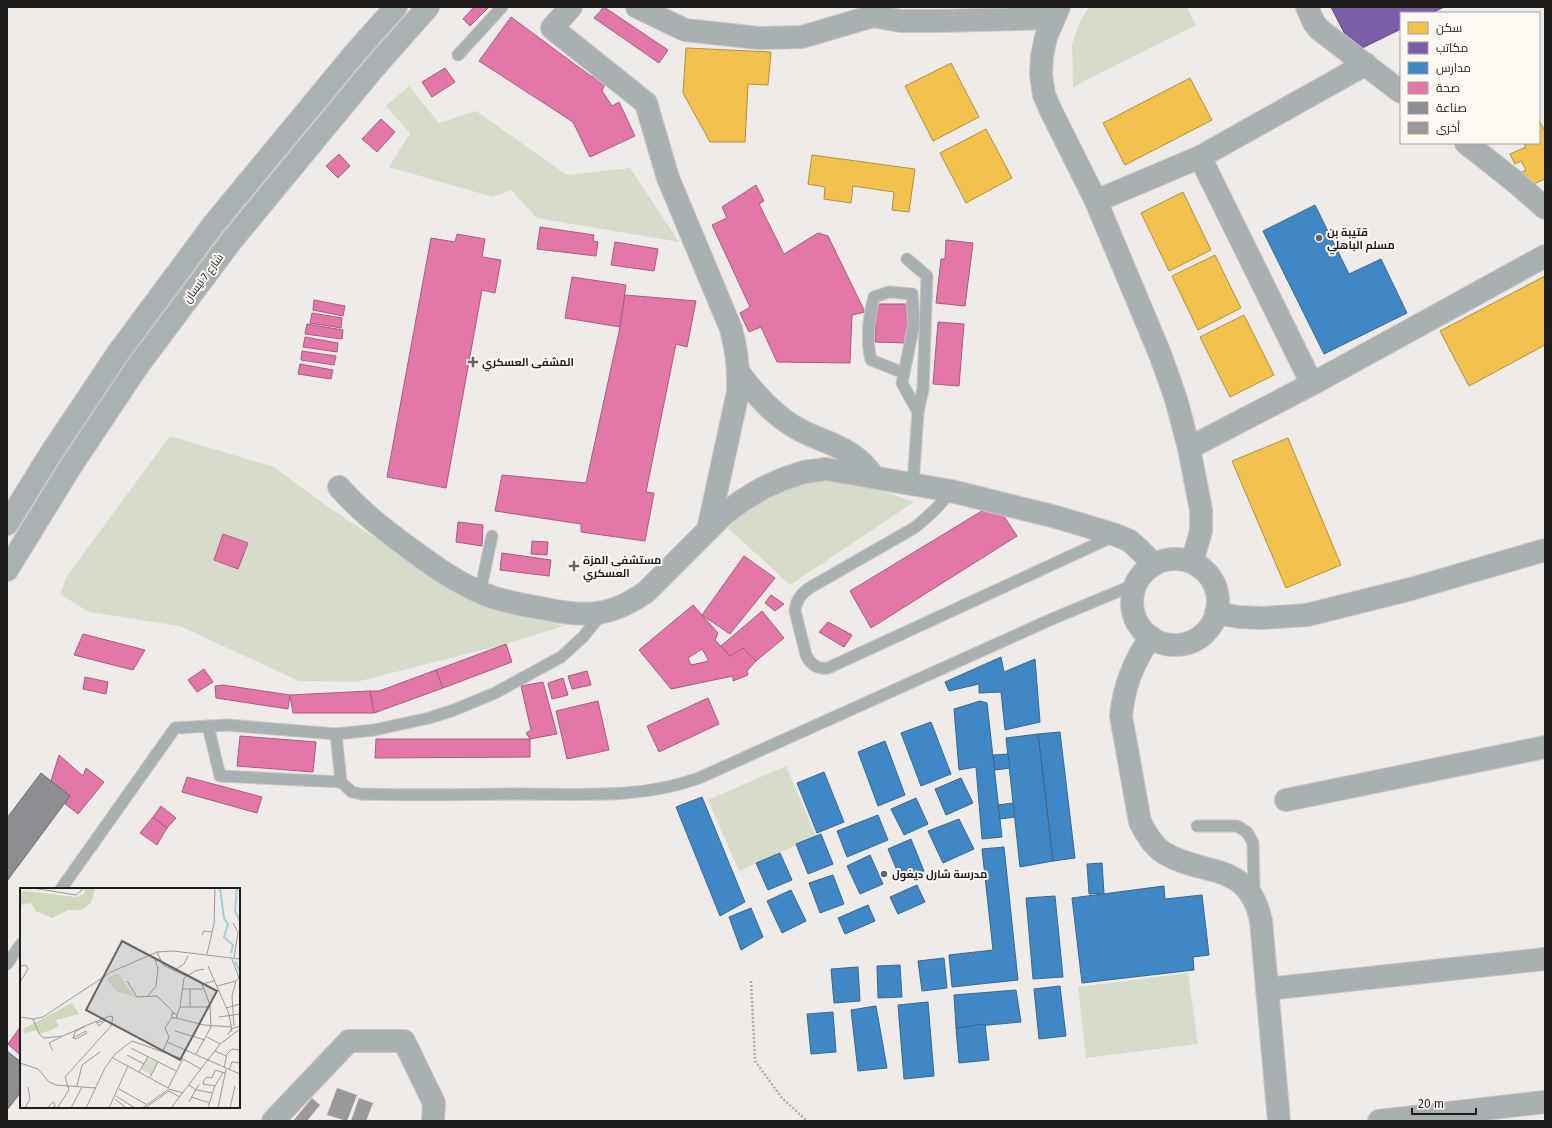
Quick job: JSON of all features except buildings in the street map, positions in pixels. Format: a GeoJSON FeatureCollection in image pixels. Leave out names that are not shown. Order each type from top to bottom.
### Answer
{"type":"FeatureCollection","features":[{"type":"Feature","properties":{"kind":"main road"},"geometry":{"type":"LineString","coordinates":[[7,524],[51,453],[118,353],[213,225],[355,53],[396,7]]}},
{"type":"Feature","properties":{"kind":"main road","name":"شارع 7 نيسان"},"geometry":{"type":"LineString","coordinates":[[7,570],[71,466],[137,367],[232,240],[373,69],[428,7]]}},
{"type":"Feature","properties":{"kind":"street"},"geometry":{"type":"LineString","coordinates":[[637,7],[685,30],[759,38],[802,37],[876,11],[901,21],[937,22],[1056,13],[1046,37],[1042,56],[1041,75],[1044,95],[1096,201],[1160,354],[1176,399],[1189,448],[1201,510],[1200,531],[1192,562]]}},
{"type":"Feature","properties":{"kind":"street"},"geometry":{"type":"LineString","coordinates":[[1307,7],[1314,23],[1320,30],[1400,91]]}},
{"type":"Feature","properties":{"kind":"street"},"geometry":{"type":"LineString","coordinates":[[565,9],[552,28],[646,103],[668,178],[731,329],[735,344],[739,373],[738,392],[708,530]]}},
{"type":"Feature","properties":{"kind":"street"},"geometry":{"type":"LineString","coordinates":[[1096,201],[1200,157],[1366,64]]}},
{"type":"Feature","properties":{"kind":"street"},"geometry":{"type":"LineString","coordinates":[[1467,144],[1513,180],[1545,208]]}},
{"type":"Feature","properties":{"kind":"street"},"geometry":{"type":"LineString","coordinates":[[1200,157],[1312,384]]}},
{"type":"Feature","properties":{"kind":"street"},"geometry":{"type":"LineString","coordinates":[[1189,448],[1312,384],[1545,256]]}},
{"type":"Feature","properties":{"kind":"street"},"geometry":{"type":"LineString","coordinates":[[739,373],[753,391],[783,419],[799,430],[848,451],[867,467],[874,477]]}},
{"type":"Feature","properties":{"kind":"street"},"geometry":{"type":"LineString","coordinates":[[339,486],[355,505],[373,521],[444,573],[480,592],[517,604],[560,612],[589,614],[603,612],[618,608],[633,601],[646,592],[724,514],[743,500],[763,488],[783,479],[804,472],[826,468],[951,491],[1056,517],[1116,535],[1130,541],[1139,548],[1152,566]]}},
{"type":"Feature","properties":{"kind":"street"},"geometry":{"type":"LineString","coordinates":[[1216,613],[1239,617],[1262,618],[1307,615],[1411,589],[1545,550]]}},
{"type":"Feature","properties":{"kind":"street"},"geometry":{"type":"LineString","coordinates":[[1178,559],[1192,562],[1203,570],[1211,579],[1216,590],[1218,601],[1216,613],[1211,625],[1202,635],[1190,642],[1176,645],[1163,643],[1151,638],[1142,629],[1132,608],[1132,596],[1136,584],[1142,574],[1152,566],[1164,561],[1178,559]]}},
{"type":"Feature","properties":{"kind":"street"},"geometry":{"type":"LineString","coordinates":[[1151,638],[1132,666],[1124,693],[1121,716],[1140,822],[1146,834],[1154,844],[1164,852],[1176,858],[1227,874],[1237,880],[1254,898],[1259,909],[1261,921],[1279,1121]]}},
{"type":"Feature","properties":{"kind":"street"},"geometry":{"type":"LineString","coordinates":[[1286,800],[1545,747]]}},
{"type":"Feature","properties":{"kind":"street"},"geometry":{"type":"LineString","coordinates":[[1267,989],[1545,959]]}},
{"type":"Feature","properties":{"kind":"street"},"geometry":{"type":"LineString","coordinates":[[273,1121],[349,1041],[404,1041],[434,1102],[433,1121]]}},
{"type":"Feature","properties":{"kind":"street"},"geometry":{"type":"LineString","coordinates":[[1379,1121],[1545,1102]]}},
{"type":"Feature","properties":{"kind":"lane"},"geometry":{"type":"LineString","coordinates":[[458,55],[502,7]]}},
{"type":"Feature","properties":{"kind":"lane"},"geometry":{"type":"LineString","coordinates":[[907,259],[927,276],[923,389],[918,412],[913,484]]}},
{"type":"Feature","properties":{"kind":"lane"},"geometry":{"type":"LineString","coordinates":[[904,373],[871,360],[868,348],[871,308],[874,296],[889,292],[912,294],[914,324],[902,383],[918,412]]}},
{"type":"Feature","properties":{"kind":"lane"},"geometry":{"type":"LineString","coordinates":[[951,491],[928,518],[914,528],[801,594],[795,605],[795,611],[806,655],[810,662],[821,669],[828,668],[1116,535]]}},
{"type":"Feature","properties":{"kind":"lane"},"geometry":{"type":"LineString","coordinates":[[480,592],[492,536]]}},
{"type":"Feature","properties":{"kind":"lane"},"geometry":{"type":"LineString","coordinates":[[208,726],[220,776],[341,782],[352,792],[370,795],[586,795],[626,793],[683,784],[706,775],[1052,619],[1136,584]]}},
{"type":"Feature","properties":{"kind":"lane"},"geometry":{"type":"LineString","coordinates":[[61,888],[175,728],[227,725],[336,734],[374,730],[429,718],[454,710],[496,692],[561,657],[583,637],[603,612]]}},
{"type":"Feature","properties":{"kind":"lane"},"geometry":{"type":"LineString","coordinates":[[336,734],[341,782]]}},
{"type":"Feature","properties":{"kind":"lane"},"geometry":{"type":"LineString","coordinates":[[1197,826],[1237,826],[1247,832],[1253,844],[1254,898]]}},
{"type":"Feature","properties":{"kind":"lane"},"geometry":{"type":"LineString","coordinates":[[7,964],[20,945]]}},
{"type":"Feature","properties":{"kind":"path"},"geometry":{"type":"LineString","coordinates":[[751,981],[755,1061],[782,1098],[807,1121]]}},
{"type":"Feature","properties":{"kind":"green space"},"geometry":{"type":"Polygon","coordinates":[[[1089,7],[1187,7],[1196,25],[1073,87],[1072,44],[1081,19],[1089,7]]]}},
{"type":"Feature","properties":{"kind":"green space"},"geometry":{"type":"Polygon","coordinates":[[[409,86],[439,123],[476,111],[567,175],[630,168],[679,242],[537,218],[511,190],[493,197],[389,167],[410,133],[386,106],[409,86]]]}},
{"type":"Feature","properties":{"kind":"green space"},"geometry":{"type":"Polygon","coordinates":[[[170,436],[274,467],[321,502],[463,597],[563,626],[506,644],[356,682],[299,681],[180,626],[89,612],[60,594],[67,576],[170,436]]]}},
{"type":"Feature","properties":{"kind":"green space"},"geometry":{"type":"Polygon","coordinates":[[[851,480],[914,502],[790,585],[728,528],[752,504],[803,482],[851,480]]]}},
{"type":"Feature","properties":{"kind":"green space"},"geometry":{"type":"Polygon","coordinates":[[[786,766],[816,836],[739,871],[708,800],[786,766]]]}},
{"type":"Feature","properties":{"kind":"green space"},"geometry":{"type":"Polygon","coordinates":[[[1188,973],[1198,1044],[1086,1058],[1078,987],[1188,973]]]}},
{"type":"Feature","properties":{"kind":"place","name":"قتيبة بن مسلم الباهلي"},"geometry":{"type":"Point","coordinates":[1319,238]}},
{"type":"Feature","properties":{"kind":"place","name":"المشفى العسكري"},"geometry":{"type":"Point","coordinates":[473,362]}},
{"type":"Feature","properties":{"kind":"place","name":"مستشفى المزة العسكري"},"geometry":{"type":"Point","coordinates":[574,566]}},
{"type":"Feature","properties":{"kind":"place","name":"مدرسة شارل ديغول"},"geometry":{"type":"Point","coordinates":[884,874]}}]}
